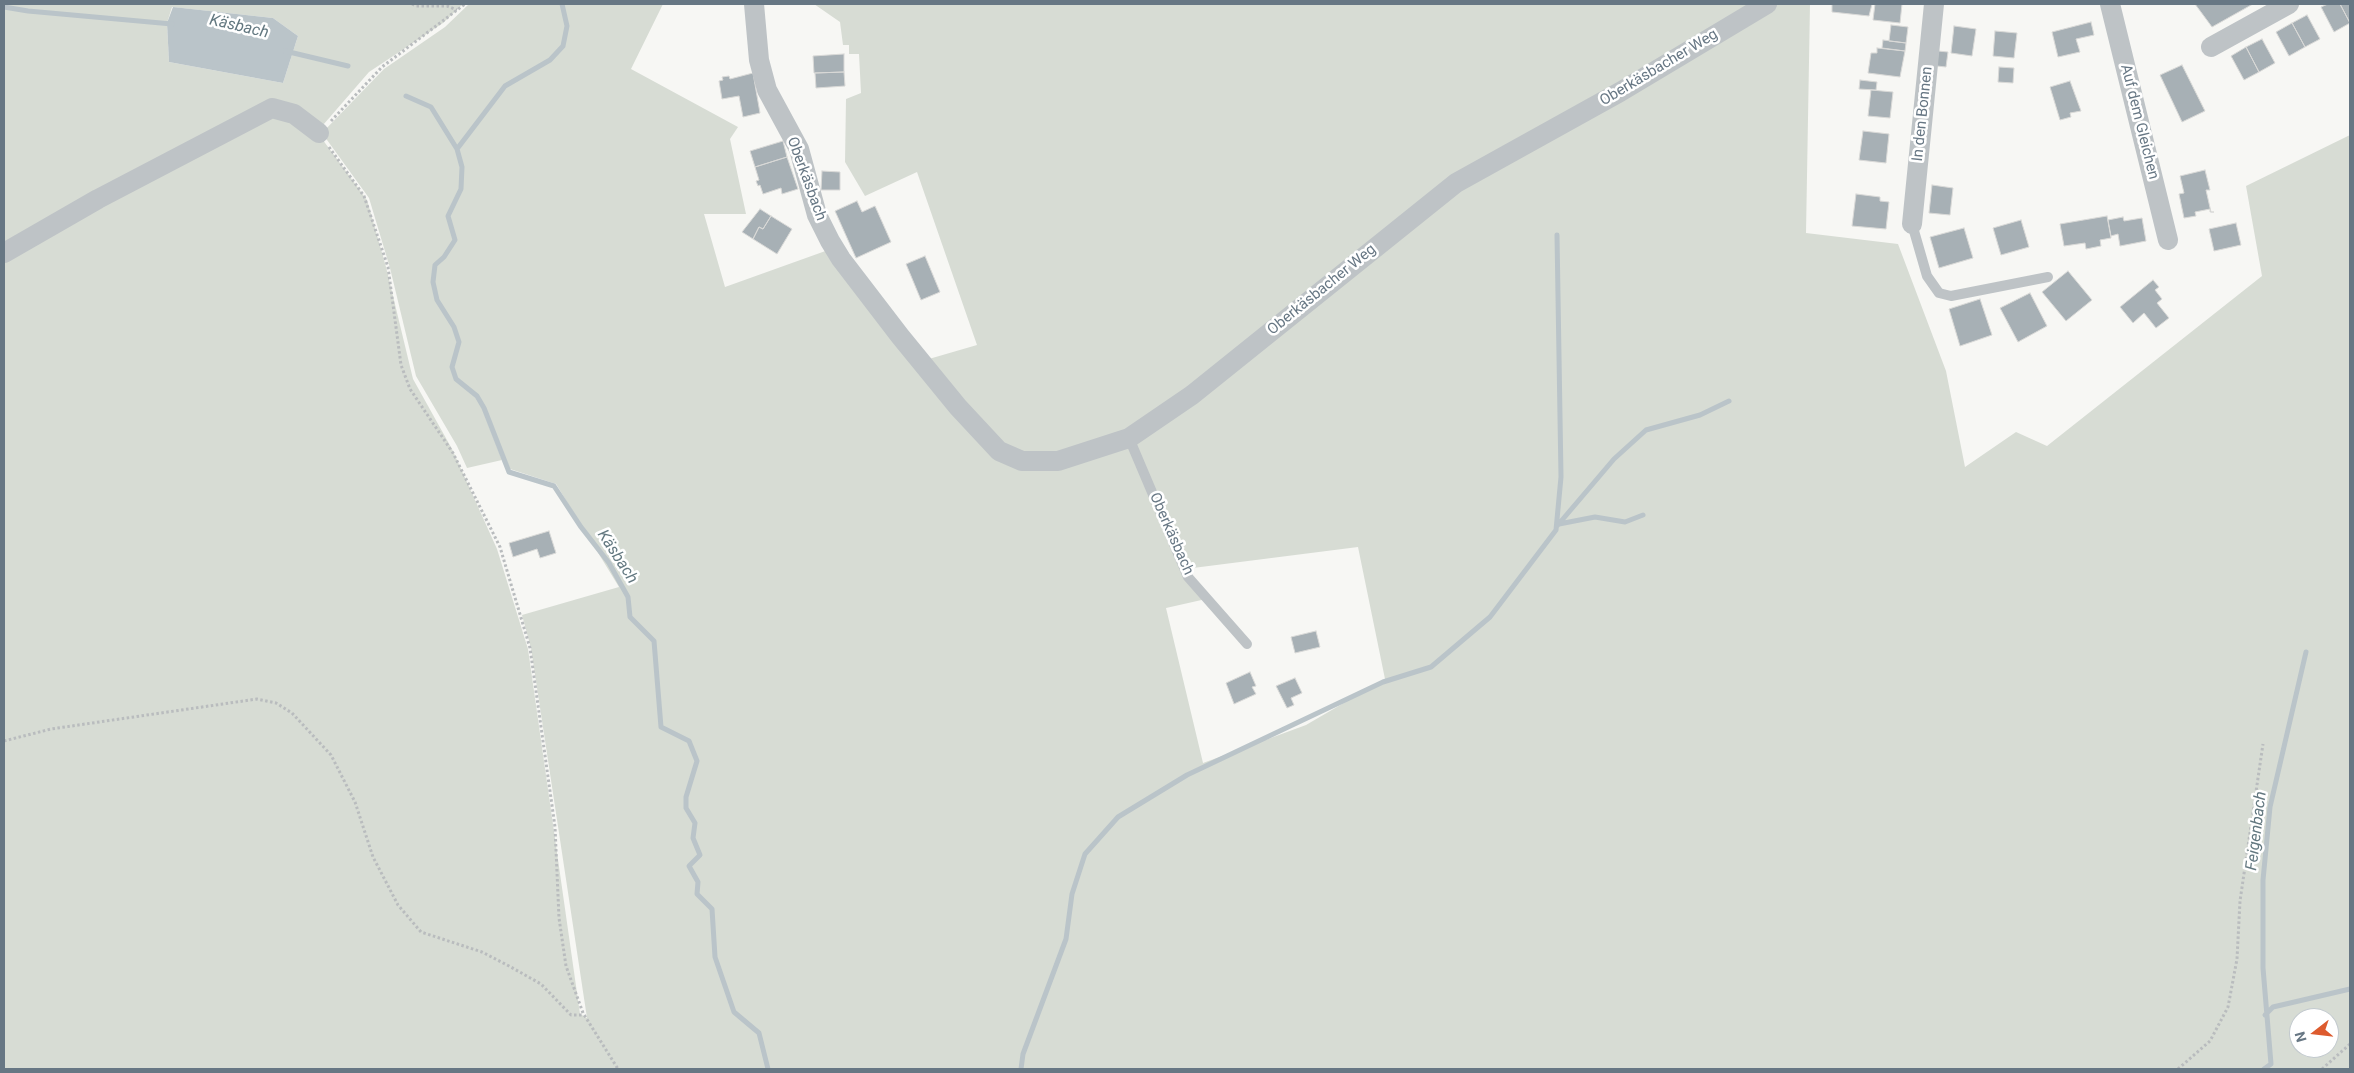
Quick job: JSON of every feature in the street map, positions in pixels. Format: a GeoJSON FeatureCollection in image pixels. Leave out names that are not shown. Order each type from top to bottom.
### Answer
{"type":"FeatureCollection","features":[{"type":"Feature","properties":{"kind":"street","name":"Oberkäsbach"},"geometry":{"type":"LineString","coordinates":[[754,4],[758,60],[767,90],[799,149],[818,215],[841,259],[900,336]]}},
{"type":"Feature","properties":{"kind":"street","name":"Oberkäsbacher Weg"},"geometry":{"type":"LineString","coordinates":[[900,336],[958,407],[999,451],[1022,461],[1058,461],[1129,438],[1192,396],[1456,183],[1620,92],[1766,4]]}},
{"type":"Feature","properties":{"kind":"street","name":"In den Bonnen"},"geometry":{"type":"LineString","coordinates":[[1912,224],[1934,4]]}},
{"type":"Feature","properties":{"kind":"street","name":"Auf dem Gleichen"},"geometry":{"type":"LineString","coordinates":[[2110,4],[2168,240]]}},
{"type":"Feature","properties":{"kind":"street"},"geometry":{"type":"LineString","coordinates":[[2211,47],[2289,4]]}},
{"type":"Feature","properties":{"kind":"street"},"geometry":{"type":"LineString","coordinates":[[4,252],[98,199],[272,108],[294,114],[319,133]]}},
{"type":"Feature","properties":{"kind":"lane"},"geometry":{"type":"LineString","coordinates":[[1912,224],[1927,276],[1939,292],[1951,296],[2048,277]]}},
{"type":"Feature","properties":{"kind":"lane","name":"Oberkäsbach"},"geometry":{"type":"LineString","coordinates":[[1129,438],[1188,577],[1247,644]]}},
{"type":"Feature","properties":{"kind":"path"},"geometry":{"type":"LineString","coordinates":[[412,4],[416,6],[447,6],[458,10]]}},
{"type":"Feature","properties":{"kind":"path"},"geometry":{"type":"LineString","coordinates":[[465,4],[382,67],[319,133],[364,196],[388,267],[401,365],[410,389],[453,453],[503,556],[530,648],[555,826],[559,918],[566,966],[584,1016],[618,1069]]}},
{"type":"Feature","properties":{"kind":"path"},"geometry":{"type":"LineString","coordinates":[[4,742],[51,730],[257,699],[276,704],[292,713],[331,755],[355,802],[373,857],[398,905],[421,932],[482,952],[541,984],[571,1015],[584,1016]]}},
{"type":"Feature","properties":{"kind":"path"},"geometry":{"type":"LineString","coordinates":[[2178,1069],[2210,1041],[2228,1007],[2237,959],[2240,901],[2263,744]]}},
{"type":"Feature","properties":{"kind":"path"},"geometry":{"type":"LineString","coordinates":[[2322,1069],[2350,1044]]}},
{"type":"Feature","properties":{"kind":"shaded area"},"geometry":{"type":"Polygon","coordinates":[[[4,4],[463,4],[443,23],[369,72],[317,132],[367,200],[386,267],[413,379],[452,449],[497,549],[528,649],[580,1014],[587,1018],[531,648],[522,615],[619,587],[556,484],[510,469],[488,414],[485,416],[502,460],[467,468],[457,446],[416,376],[390,268],[369,198],[322,133],[384,69],[445,27],[469,4],[663,4],[631,69],[738,127],[730,139],[746,214],[704,214],[725,287],[831,249],[838,261],[955,409],[996,456],[1021,467],[1055,462],[1127,441],[1185,577],[1206,599],[1166,608],[1203,763],[1306,725],[1385,679],[1358,547],[1185,569],[1130,436],[1192,397],[1426,206],[1425,204],[1381,236],[1190,392],[1126,431],[1052,455],[1023,457],[1003,450],[922,361],[977,345],[917,172],[865,196],[845,162],[846,99],[861,93],[859,54],[849,54],[849,45],[843,45],[840,22],[814,4],[1762,4],[1535,133],[1454,183],[1456,184],[1771,4],[1810,4],[1806,233],[1898,244],[1946,371],[1965,467],[2016,432],[2047,446],[2262,276],[2246,186],[2350,135],[2350,1069],[4,1069],[4,4]],[[172,7],[167,23],[169,62],[283,83],[298,36],[273,18],[172,7]]]}},
{"type":"Feature","properties":{"kind":"water"},"geometry":{"type":"Polygon","coordinates":[[[173,7],[273,18],[298,36],[283,83],[169,62],[167,23],[173,7]]]}},
{"type":"Feature","properties":{"kind":"building"},"geometry":{"type":"Polygon","coordinates":[[[1832,4],[1872,4],[1869,16],[1832,12],[1832,4]]]}},
{"type":"Feature","properties":{"kind":"building"},"geometry":{"type":"Polygon","coordinates":[[[1875,4],[1902,4],[1900,23],[1873,20],[1875,4]]]}},
{"type":"Feature","properties":{"kind":"building"},"geometry":{"type":"Polygon","coordinates":[[[2195,4],[2253,4],[2212,27],[2195,4]]]}},
{"type":"Feature","properties":{"kind":"building"},"geometry":{"type":"Polygon","coordinates":[[[2328,4],[2340,4],[2350,23],[2334,32],[2321,7],[2328,4]]]}},
{"type":"Feature","properties":{"kind":"building"},"geometry":{"type":"Polygon","coordinates":[[[2340,4],[2350,4],[2350,23],[2340,4]]]}},
{"type":"Feature","properties":{"kind":"building"},"geometry":{"type":"Polygon","coordinates":[[[2307,15],[2320,39],[2305,47],[2292,23],[2307,15]]]}},
{"type":"Feature","properties":{"kind":"building"},"geometry":{"type":"Polygon","coordinates":[[[2091,22],[2094,35],[2076,39],[2080,52],[2058,57],[2052,32],[2091,22]]]}},
{"type":"Feature","properties":{"kind":"building"},"geometry":{"type":"Polygon","coordinates":[[[2292,23],[2305,47],[2289,56],[2276,32],[2292,23]]]}},
{"type":"Feature","properties":{"kind":"building"},"geometry":{"type":"Polygon","coordinates":[[[1891,25],[1908,27],[1906,43],[1889,41],[1891,25]]]}},
{"type":"Feature","properties":{"kind":"building"},"geometry":{"type":"Polygon","coordinates":[[[1954,26],[1976,29],[1972,56],[1951,53],[1954,26]]]}},
{"type":"Feature","properties":{"kind":"building"},"geometry":{"type":"Polygon","coordinates":[[[1995,31],[2017,33],[2014,58],[1993,56],[1995,31]]]}},
{"type":"Feature","properties":{"kind":"building"},"geometry":{"type":"Polygon","coordinates":[[[2262,39],[2275,63],[2259,72],[2246,47],[2262,39]]]}},
{"type":"Feature","properties":{"kind":"building"},"geometry":{"type":"Polygon","coordinates":[[[1883,40],[1906,43],[1905,51],[1882,48],[1883,40]]]}},
{"type":"Feature","properties":{"kind":"building"},"geometry":{"type":"Polygon","coordinates":[[[2246,47],[2259,72],[2244,80],[2231,56],[2246,47]]]}},
{"type":"Feature","properties":{"kind":"building"},"geometry":{"type":"Polygon","coordinates":[[[1877,48],[1905,51],[1900,77],[1868,73],[1871,53],[1877,53],[1877,48]]]}},
{"type":"Feature","properties":{"kind":"building"},"geometry":{"type":"Polygon","coordinates":[[[1938,51],[1948,52],[1946,67],[1937,66],[1938,51]]]}},
{"type":"Feature","properties":{"kind":"building"},"geometry":{"type":"Polygon","coordinates":[[[844,54],[844,72],[814,73],[813,56],[844,54]]]}},
{"type":"Feature","properties":{"kind":"building"},"geometry":{"type":"Polygon","coordinates":[[[2182,65],[2205,111],[2182,122],[2160,75],[2182,65]]]}},
{"type":"Feature","properties":{"kind":"building"},"geometry":{"type":"Polygon","coordinates":[[[1999,67],[2014,68],[2013,83],[1998,82],[1999,67]]]}},
{"type":"Feature","properties":{"kind":"building"},"geometry":{"type":"Polygon","coordinates":[[[844,72],[845,86],[816,88],[815,73],[844,72]]]}},
{"type":"Feature","properties":{"kind":"building"},"geometry":{"type":"Polygon","coordinates":[[[753,73],[760,113],[743,117],[739,96],[722,99],[719,81],[723,80],[722,77],[729,76],[730,79],[753,73]]]}},
{"type":"Feature","properties":{"kind":"building"},"geometry":{"type":"Polygon","coordinates":[[[1860,80],[1877,82],[1876,90],[1859,89],[1860,80]]]}},
{"type":"Feature","properties":{"kind":"building"},"geometry":{"type":"Polygon","coordinates":[[[2070,81],[2081,111],[2070,113],[2071,117],[2060,120],[2050,87],[2070,81]]]}},
{"type":"Feature","properties":{"kind":"building"},"geometry":{"type":"Polygon","coordinates":[[[1871,90],[1893,92],[1890,118],[1868,116],[1871,90]]]}},
{"type":"Feature","properties":{"kind":"building"},"geometry":{"type":"Polygon","coordinates":[[[1863,131],[1889,134],[1886,163],[1859,160],[1863,131]]]}},
{"type":"Feature","properties":{"kind":"building"},"geometry":{"type":"Polygon","coordinates":[[[783,141],[787,157],[755,167],[750,151],[783,141]]]}},
{"type":"Feature","properties":{"kind":"building"},"geometry":{"type":"Polygon","coordinates":[[[787,157],[798,189],[782,194],[781,188],[763,194],[760,185],[758,186],[756,181],[759,180],[755,167],[787,157]]]}},
{"type":"Feature","properties":{"kind":"building"},"geometry":{"type":"Polygon","coordinates":[[[2205,170],[2210,190],[2206,190],[2211,212],[2210,209],[2195,212],[2196,216],[2184,218],[2179,194],[2184,193],[2180,176],[2205,170]]]}},
{"type":"Feature","properties":{"kind":"building"},"geometry":{"type":"Polygon","coordinates":[[[822,171],[840,172],[840,190],[821,190],[822,171]]]}},
{"type":"Feature","properties":{"kind":"building"},"geometry":{"type":"Polygon","coordinates":[[[1932,185],[1953,188],[1950,215],[1929,213],[1932,185]]]}},
{"type":"Feature","properties":{"kind":"building"},"geometry":{"type":"Polygon","coordinates":[[[1856,194],[1880,197],[1880,201],[1889,202],[1886,229],[1852,226],[1856,194]]]}},
{"type":"Feature","properties":{"kind":"building"},"geometry":{"type":"Polygon","coordinates":[[[857,201],[862,212],[875,206],[891,242],[856,258],[835,211],[857,201]]]}},
{"type":"Feature","properties":{"kind":"building"},"geometry":{"type":"Polygon","coordinates":[[[760,209],[771,216],[763,229],[759,227],[753,239],[742,232],[760,209]]]}},
{"type":"Feature","properties":{"kind":"building"},"geometry":{"type":"Polygon","coordinates":[[[771,216],[792,229],[777,254],[753,239],[759,227],[763,229],[771,216]]]}},
{"type":"Feature","properties":{"kind":"building"},"geometry":{"type":"Polygon","coordinates":[[[2107,216],[2111,238],[2100,240],[2101,246],[2086,249],[2085,243],[2064,246],[2060,224],[2107,216]]]}},
{"type":"Feature","properties":{"kind":"building"},"geometry":{"type":"Polygon","coordinates":[[[2123,217],[2124,221],[2142,218],[2146,241],[2120,246],[2118,234],[2111,236],[2108,220],[2123,217]]]}},
{"type":"Feature","properties":{"kind":"building"},"geometry":{"type":"Polygon","coordinates":[[[2021,220],[2029,247],[2001,255],[1993,228],[2021,220]]]}},
{"type":"Feature","properties":{"kind":"building"},"geometry":{"type":"Polygon","coordinates":[[[2236,223],[2241,245],[2214,251],[2209,229],[2236,223]]]}},
{"type":"Feature","properties":{"kind":"building"},"geometry":{"type":"Polygon","coordinates":[[[1964,228],[1973,258],[1939,268],[1930,237],[1964,228]]]}},
{"type":"Feature","properties":{"kind":"building"},"geometry":{"type":"Polygon","coordinates":[[[925,256],[940,292],[921,300],[906,264],[925,256]]]}},
{"type":"Feature","properties":{"kind":"building"},"geometry":{"type":"Polygon","coordinates":[[[2068,271],[2092,300],[2066,321],[2042,292],[2068,271]]]}},
{"type":"Feature","properties":{"kind":"building"},"geometry":{"type":"Polygon","coordinates":[[[2153,280],[2159,287],[2155,290],[2162,299],[2157,303],[2169,318],[2156,328],[2144,313],[2133,323],[2120,307],[2153,280]]]}},
{"type":"Feature","properties":{"kind":"building"},"geometry":{"type":"Polygon","coordinates":[[[2030,293],[2047,326],[2018,342],[2000,308],[2030,293]]]}},
{"type":"Feature","properties":{"kind":"building"},"geometry":{"type":"Polygon","coordinates":[[[1980,299],[1992,335],[1960,346],[1949,309],[1980,299]]]}},
{"type":"Feature","properties":{"kind":"building"},"geometry":{"type":"Polygon","coordinates":[[[549,531],[556,553],[540,558],[537,549],[513,557],[509,543],[549,531]]]}},
{"type":"Feature","properties":{"kind":"building"},"geometry":{"type":"Polygon","coordinates":[[[1316,631],[1320,647],[1295,653],[1291,637],[1316,631]]]}},
{"type":"Feature","properties":{"kind":"building"},"geometry":{"type":"Polygon","coordinates":[[[1250,672],[1256,686],[1252,687],[1256,694],[1234,704],[1226,683],[1250,672]]]}},
{"type":"Feature","properties":{"kind":"building"},"geometry":{"type":"Polygon","coordinates":[[[1295,678],[1302,693],[1291,698],[1294,705],[1287,708],[1276,686],[1295,678]]]}},
{"type":"Feature","properties":{"kind":"waterway"},"geometry":{"type":"LineString","coordinates":[[457,149],[505,86],[550,60],[563,46],[567,26],[562,4]]}},
{"type":"Feature","properties":{"kind":"waterway","name":"Käsbach"},"geometry":{"type":"LineString","coordinates":[[4,7],[28,11],[172,24]]}},
{"type":"Feature","properties":{"kind":"waterway","name":"Käsbach"},"geometry":{"type":"LineString","coordinates":[[285,51],[348,66]]}},
{"type":"Feature","properties":{"kind":"waterway","name":"Käsbach"},"geometry":{"type":"LineString","coordinates":[[406,96],[431,107],[457,149],[462,167],[461,189],[448,216],[455,240],[444,257],[435,265],[433,282],[437,300],[454,327],[459,342],[452,367],[456,379],[477,396],[484,408],[509,472],[554,486],[581,527],[609,563],[628,597],[630,617],[654,641],[661,727],[689,741],[697,761],[686,797],[686,808],[695,823],[693,838],[700,855],[689,866],[698,882],[697,894],[712,909],[715,957],[734,1012],[759,1033],[768,1069]]}},
{"type":"Feature","properties":{"kind":"waterway"},"geometry":{"type":"LineString","coordinates":[[1021,1069],[1023,1054],[1066,939],[1072,894],[1085,854],[1118,817],[1187,775],[1383,682],[1431,667],[1490,617],[1556,530],[1561,477],[1557,235]]}},
{"type":"Feature","properties":{"kind":"waterway"},"geometry":{"type":"LineString","coordinates":[[1557,526],[1614,459],[1646,430],[1700,415],[1729,401]]}},
{"type":"Feature","properties":{"kind":"waterway"},"geometry":{"type":"LineString","coordinates":[[1559,524],[1595,517],[1625,522],[1643,515]]}},
{"type":"Feature","properties":{"kind":"waterway","name":"Feigenbach"},"geometry":{"type":"LineString","coordinates":[[2264,1069],[2271,1064],[2263,968],[2263,880],[2270,807],[2306,652]]}},
{"type":"Feature","properties":{"kind":"waterway","name":"Feigenbach"},"geometry":{"type":"LineString","coordinates":[[2265,1015],[2273,1007],[2350,989]]}}]}
